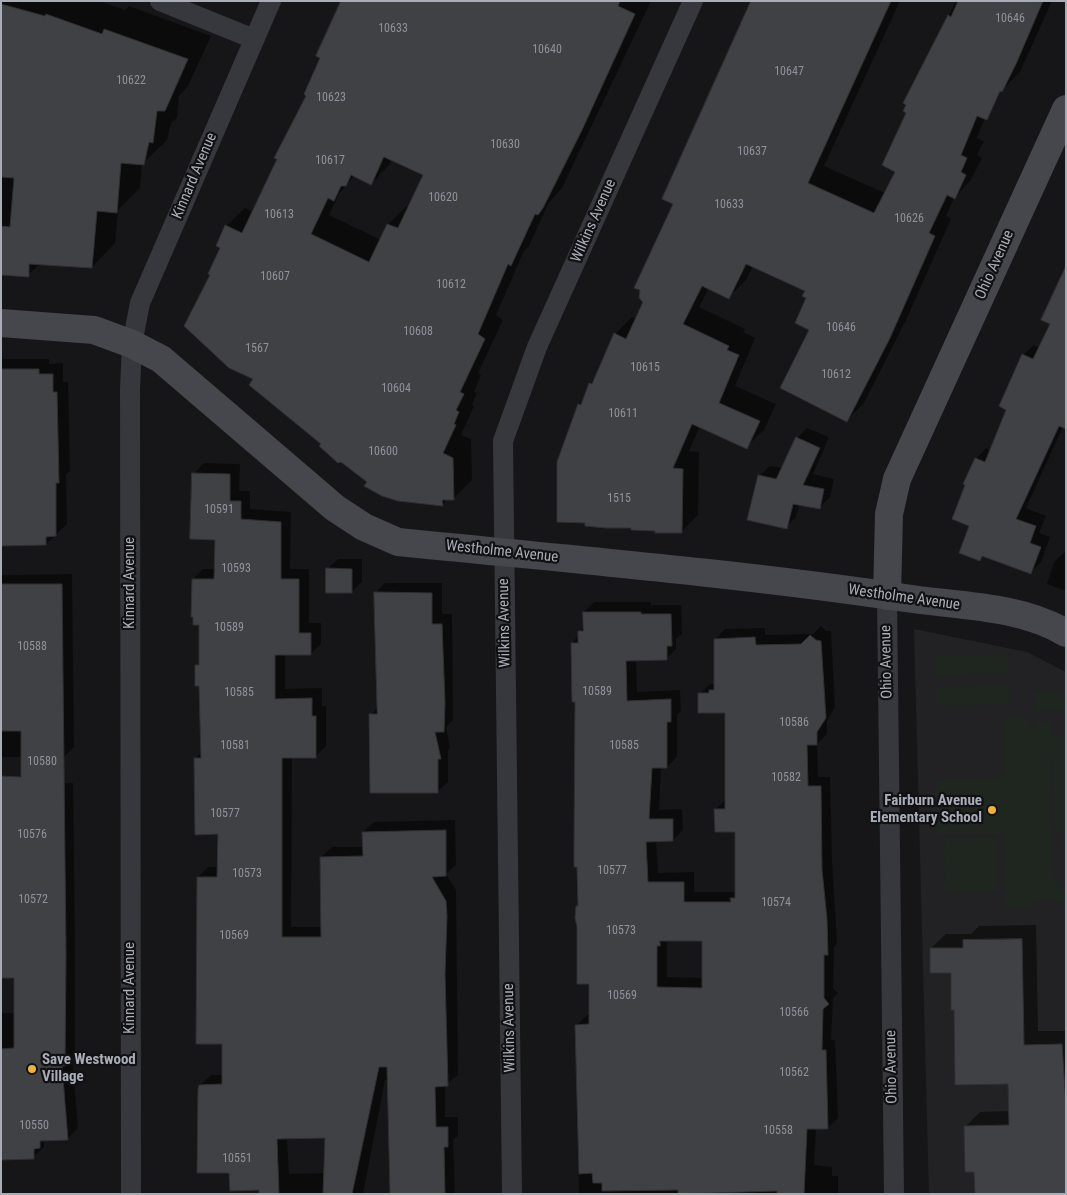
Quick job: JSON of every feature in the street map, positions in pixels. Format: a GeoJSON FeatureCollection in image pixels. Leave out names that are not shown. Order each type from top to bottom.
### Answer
{"type":"FeatureCollection","features":[{"type":"Feature","properties":{"kind":"street"},"geometry":{"type":"LineString","coordinates":[[160,1],[254,39]]}},
{"type":"Feature","properties":{"kind":"street","name":"Kinnard Avenue"},"geometry":{"type":"LineString","coordinates":[[130,1194],[130,389],[132,344],[140,303],[271,1]]}},
{"type":"Feature","properties":{"kind":"street","name":"Wilkins Avenue"},"geometry":{"type":"LineString","coordinates":[[512,1194],[503,441],[537,347],[693,1]]}},
{"type":"Feature","properties":{"kind":"street","name":"Ohio Avenue"},"geometry":{"type":"LineString","coordinates":[[894,1194],[887,596],[889,514],[897,479],[1066,109]]}},
{"type":"Feature","properties":{"kind":"street","name":"Westholme Avenue"},"geometry":{"type":"LineString","coordinates":[[1,323],[94,330],[132,344],[161,359],[335,508],[364,527],[398,542],[692,571],[887,596],[1022,615],[1052,625],[1066,633]]}},
{"type":"Feature","properties":{"kind":"shaded area","name":"Fairburn Avenue Elementary School"},"geometry":{"type":"Polygon","coordinates":[[[914,629],[1027,652],[1066,672],[1066,1194],[929,1194],[914,629]]]}},
{"type":"Feature","properties":{"kind":"shaded area"},"geometry":{"type":"Polygon","coordinates":[[[1008,654],[1008,673],[936,675],[936,656],[1008,654]]]}},
{"type":"Feature","properties":{"kind":"shaded area"},"geometry":{"type":"Polygon","coordinates":[[[1009,685],[1010,704],[937,706],[937,687],[1009,685]]]}},
{"type":"Feature","properties":{"kind":"shaded area"},"geometry":{"type":"Polygon","coordinates":[[[1066,691],[1066,710],[1035,711],[1035,692],[1066,691]]]}},
{"type":"Feature","properties":{"kind":"shaded area"},"geometry":{"type":"Polygon","coordinates":[[[1004,718],[1026,718],[1035,729],[1036,722],[1051,721],[1051,739],[1066,730],[1066,745],[1053,758],[1050,768],[1052,870],[1059,886],[1066,891],[1066,907],[1054,899],[1037,900],[1031,907],[1005,907],[1004,834],[937,834],[937,779],[1004,778],[1004,718]]]}},
{"type":"Feature","properties":{"kind":"shaded area"},"geometry":{"type":"Polygon","coordinates":[[[1066,749],[1066,835],[1058,832],[1054,825],[1052,768],[1053,762],[1066,749]]]}},
{"type":"Feature","properties":{"kind":"shaded area"},"geometry":{"type":"Polygon","coordinates":[[[997,838],[998,892],[945,893],[944,839],[997,838]]]}},
{"type":"Feature","properties":{"kind":"building"},"geometry":{"type":"Polygon","coordinates":[[[341,1],[620,1],[618,6],[635,14],[582,130],[543,208],[538,215],[535,214],[511,266],[508,264],[478,334],[485,339],[460,392],[464,394],[456,410],[459,412],[454,424],[456,425],[443,453],[453,458],[454,500],[442,500],[443,506],[398,501],[382,496],[364,486],[367,482],[341,462],[338,463],[319,446],[321,444],[249,385],[253,379],[229,368],[184,326],[210,275],[208,274],[220,248],[216,246],[225,225],[242,233],[277,159],[274,158],[306,96],[304,94],[320,58],[316,56],[341,1]],[[384,157],[371,185],[351,175],[346,186],[341,186],[334,201],[328,198],[311,234],[369,262],[387,224],[398,228],[423,175],[384,157]]]}},
{"type":"Feature","properties":{"kind":"building"},"geometry":{"type":"Polygon","coordinates":[[[751,1],[891,1],[808,183],[874,213],[895,172],[882,165],[906,113],[903,111],[906,105],[903,103],[948,15],[951,17],[958,1],[1043,1],[1016,64],[1002,92],[1000,91],[987,120],[977,116],[961,155],[967,158],[961,172],[966,175],[955,199],[947,195],[929,233],[935,236],[890,338],[847,422],[780,388],[809,330],[795,323],[806,298],[802,296],[805,291],[746,264],[729,299],[702,286],[683,324],[729,346],[727,350],[739,355],[719,403],[760,421],[747,449],[692,424],[673,468],[683,469],[682,533],[655,533],[655,531],[631,530],[631,528],[607,528],[585,526],[585,523],[557,522],[557,462],[578,404],[581,405],[589,383],[592,384],[614,333],[626,339],[643,302],[639,298],[640,290],[634,288],[673,204],[662,199],[751,1]]]}},
{"type":"Feature","properties":{"kind":"building"},"geometry":{"type":"Polygon","coordinates":[[[1,4],[45,16],[46,14],[102,34],[104,29],[188,59],[165,111],[157,111],[153,143],[149,142],[144,165],[121,163],[117,213],[97,211],[92,268],[29,264],[29,277],[1,275],[1,226],[10,227],[14,178],[1,177],[1,4]]]}},
{"type":"Feature","properties":{"kind":"building"},"geometry":{"type":"Polygon","coordinates":[[[1066,266],[1066,429],[1059,426],[1016,519],[1036,526],[1030,543],[1041,547],[1031,574],[982,556],[980,561],[959,553],[969,526],[952,519],[965,485],[963,484],[975,458],[985,462],[1006,410],[999,406],[1022,354],[1033,359],[1050,324],[1041,320],[1066,266]]]}},
{"type":"Feature","properties":{"kind":"building"},"geometry":{"type":"Polygon","coordinates":[[[1,369],[39,369],[39,374],[53,374],[53,392],[57,392],[59,483],[56,483],[56,536],[46,537],[46,545],[1,546],[1,369]]]}},
{"type":"Feature","properties":{"kind":"building"},"geometry":{"type":"Polygon","coordinates":[[[796,437],[820,448],[803,485],[824,489],[820,509],[793,504],[787,529],[747,520],[758,475],[776,479],[796,437]]]}},
{"type":"Feature","properties":{"kind":"building"},"geometry":{"type":"Polygon","coordinates":[[[192,473],[230,474],[230,501],[241,501],[241,519],[281,522],[281,579],[299,579],[299,633],[311,633],[311,655],[275,655],[275,699],[312,698],[312,716],[316,716],[316,758],[282,758],[282,937],[321,937],[320,857],[363,856],[362,832],[446,830],[446,876],[432,877],[446,901],[447,916],[445,974],[448,1086],[435,1087],[436,1127],[448,1127],[448,1147],[444,1147],[445,1194],[390,1194],[387,1067],[379,1067],[352,1194],[323,1194],[325,1138],[277,1139],[279,1194],[259,1194],[259,1190],[230,1191],[229,1173],[197,1173],[198,1089],[199,1085],[222,1084],[222,1044],[196,1044],[197,877],[217,877],[218,834],[195,835],[194,758],[201,758],[199,686],[195,686],[195,665],[199,665],[199,625],[193,625],[193,617],[191,617],[192,579],[214,579],[215,540],[190,539],[192,473]]]}},
{"type":"Feature","properties":{"kind":"building"},"geometry":{"type":"Polygon","coordinates":[[[326,568],[352,569],[352,593],[326,593],[326,568]]]}},
{"type":"Feature","properties":{"kind":"building"},"geometry":{"type":"Polygon","coordinates":[[[1,584],[62,584],[66,954],[65,1066],[62,1066],[68,1140],[40,1141],[40,1148],[34,1149],[34,1159],[1,1160],[1,1049],[14,1048],[14,978],[1,978],[1,776],[21,777],[21,731],[1,731],[1,584]]]}},
{"type":"Feature","properties":{"kind":"building"},"geometry":{"type":"Polygon","coordinates":[[[374,592],[432,593],[432,624],[442,624],[445,703],[444,732],[435,732],[441,759],[438,759],[438,793],[370,793],[369,714],[377,714],[374,592]]]}},
{"type":"Feature","properties":{"kind":"building"},"geometry":{"type":"Polygon","coordinates":[[[583,612],[671,614],[672,646],[667,646],[667,660],[626,661],[627,701],[671,699],[671,722],[667,722],[667,768],[652,768],[649,819],[673,819],[673,841],[646,842],[648,882],[684,882],[684,902],[731,902],[730,898],[735,898],[735,832],[715,832],[714,809],[725,809],[725,713],[698,713],[698,693],[709,693],[709,690],[714,690],[714,639],[755,637],[756,645],[801,644],[810,635],[816,640],[821,641],[826,718],[817,732],[817,745],[807,745],[808,786],[821,786],[822,870],[827,919],[828,955],[824,955],[824,998],[829,1004],[823,1009],[822,1050],[826,1050],[828,1129],[807,1129],[804,1194],[777,1194],[777,1191],[678,1194],[678,1190],[602,1191],[602,1183],[593,1183],[592,1173],[579,1174],[575,1025],[589,1024],[589,984],[577,984],[577,926],[575,918],[576,906],[578,906],[577,867],[574,867],[575,702],[572,702],[571,643],[578,643],[578,631],[583,631],[583,612]],[[660,941],[660,946],[657,946],[657,987],[702,988],[702,941],[660,941]]]}},
{"type":"Feature","properties":{"kind":"building"},"geometry":{"type":"Polygon","coordinates":[[[1022,939],[1024,1045],[1062,1044],[1066,1106],[1066,1194],[975,1194],[974,1172],[965,1172],[964,1126],[1009,1125],[1008,1084],[955,1085],[954,1010],[951,1010],[951,973],[930,973],[930,948],[963,948],[963,940],[1022,939]]]}},
{"type":"Feature","properties":{"kind":"place","name":"Fairburn Avenue Elementary School"},"geometry":{"type":"Point","coordinates":[992,810]}},
{"type":"Feature","properties":{"kind":"place","name":"Save Westwood Village"},"geometry":{"type":"Point","coordinates":[32,1069]}}]}
